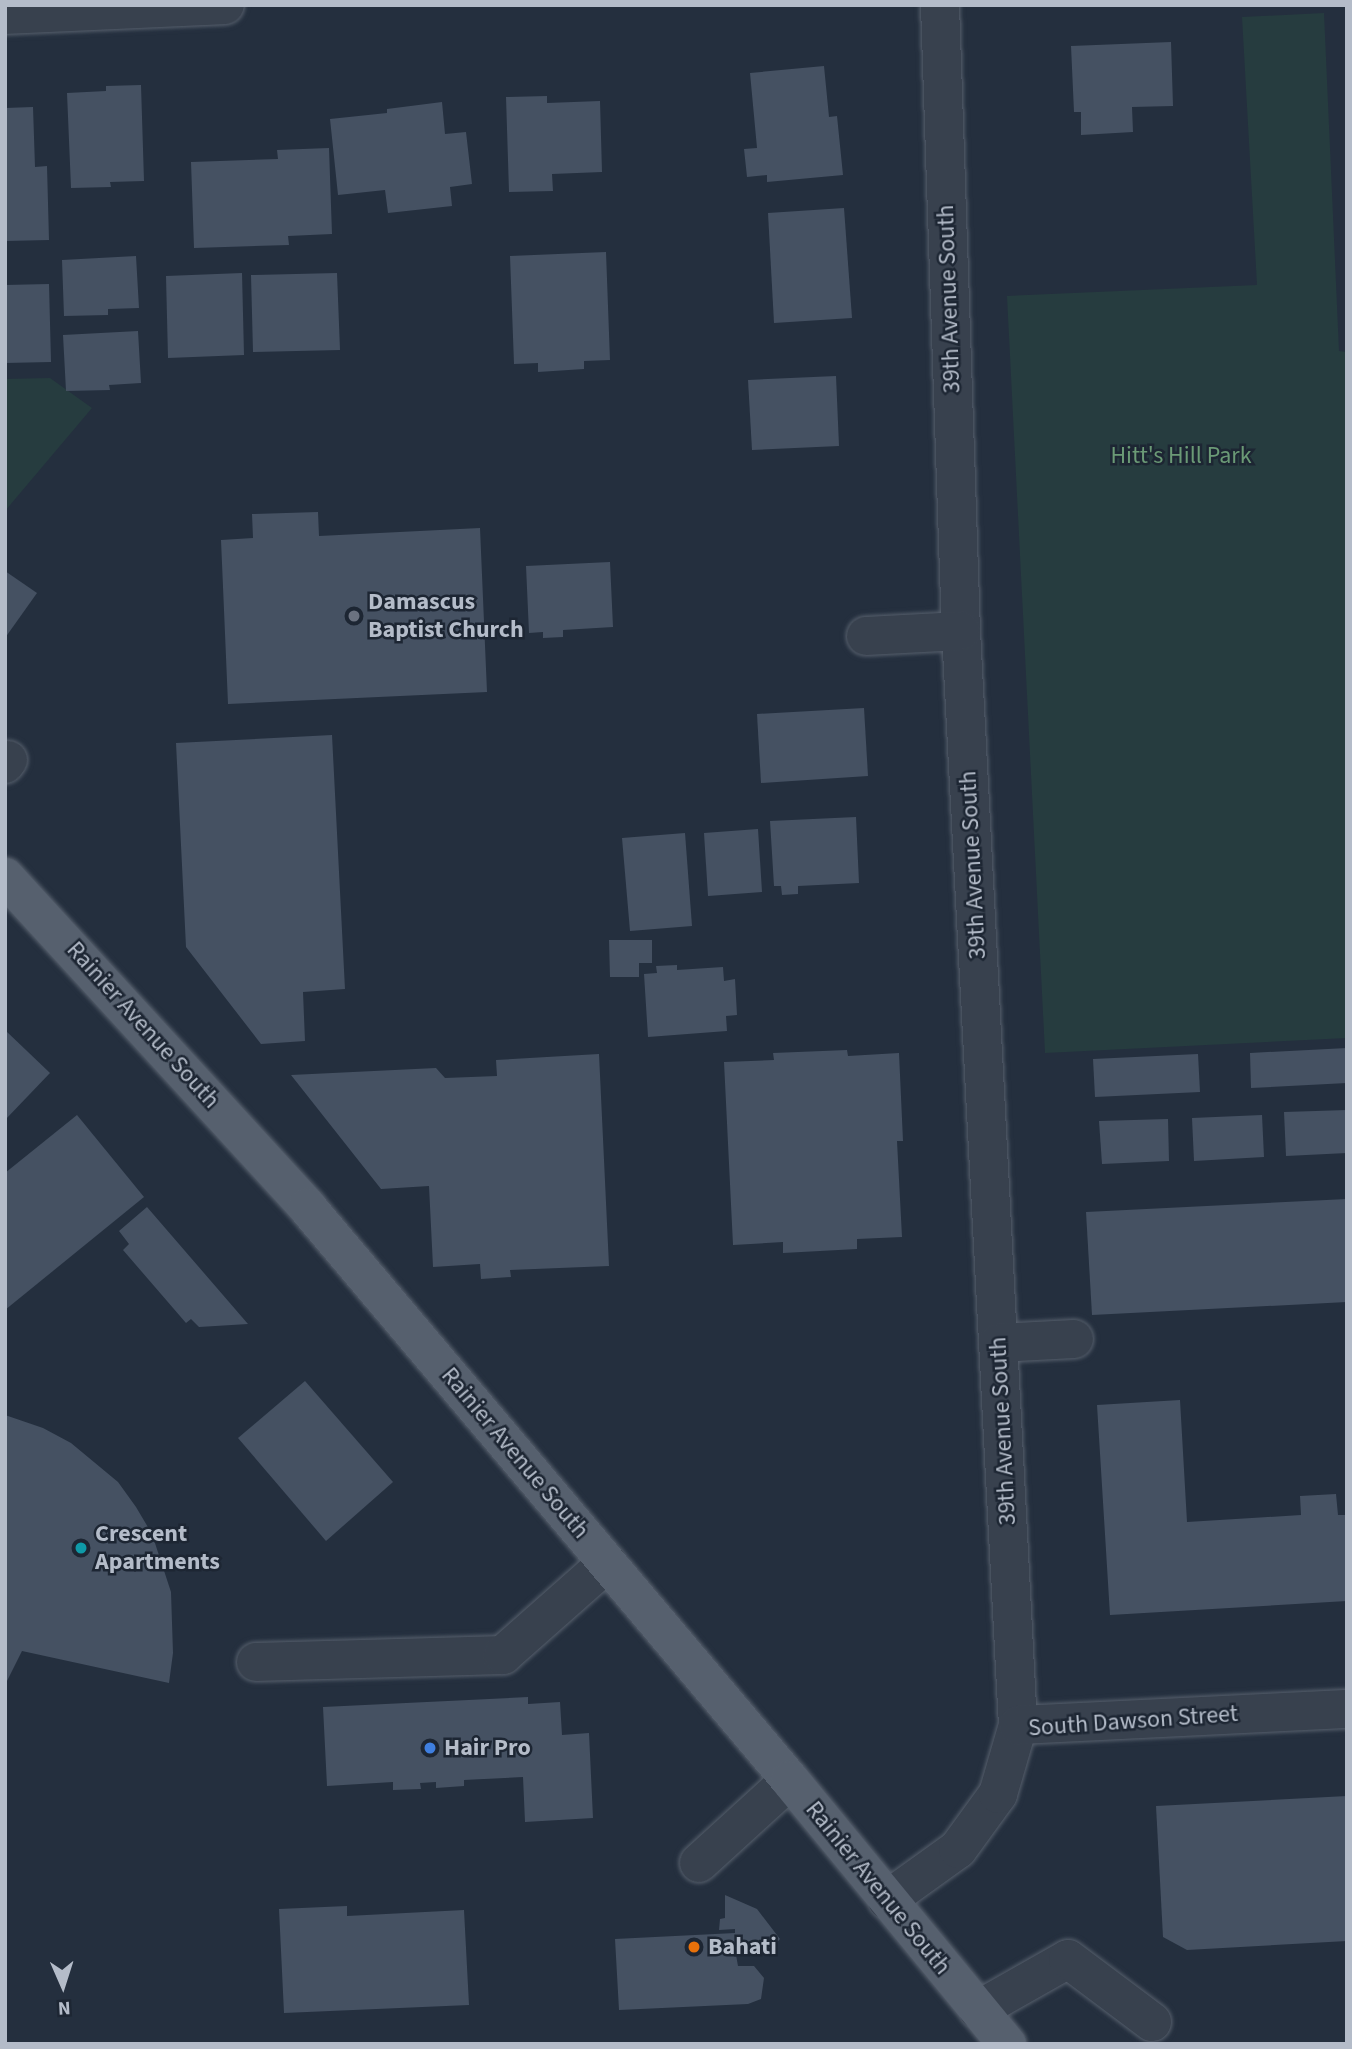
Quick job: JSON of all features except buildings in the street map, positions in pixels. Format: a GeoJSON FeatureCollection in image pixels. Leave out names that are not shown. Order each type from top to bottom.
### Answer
{"type":"FeatureCollection","features":[{"type":"Feature","properties":{"kind":"main road","name":"Rainier Avenue South"},"geometry":{"type":"LineString","coordinates":[[5,877],[307,1207],[790,1780],[1007,2044]]}},
{"type":"Feature","properties":{"kind":"street","name":"39th Avenue South"},"geometry":{"type":"LineString","coordinates":[[940,5],[961,631],[1018,1725]]}},
{"type":"Feature","properties":{"kind":"street"},"geometry":{"type":"LineString","coordinates":[[5,15],[207,6]]}},
{"type":"Feature","properties":{"kind":"street"},"geometry":{"type":"LineString","coordinates":[[866,636],[961,631]]}},
{"type":"Feature","properties":{"kind":"street"},"geometry":{"type":"LineString","coordinates":[[999,1343],[1074,1339]]}},
{"type":"Feature","properties":{"kind":"street"},"geometry":{"type":"LineString","coordinates":[[256,1662],[503,1655],[607,1563]]}},
{"type":"Feature","properties":{"kind":"street","name":"South Dawson Street"},"geometry":{"type":"LineString","coordinates":[[887,1900],[958,1849],[998,1794],[1018,1725],[1347,1709]]}},
{"type":"Feature","properties":{"kind":"street"},"geometry":{"type":"LineString","coordinates":[[698,1863],[790,1780]]}},
{"type":"Feature","properties":{"kind":"street"},"geometry":{"type":"LineString","coordinates":[[978,2010],[1068,1959],[1152,2022]]}},
{"type":"Feature","properties":{"kind":"green space","name":"Hitt's Hill Park"},"geometry":{"type":"Polygon","coordinates":[[[1324,13],[1339,351],[1347,352],[1347,1038],[1045,1053],[1007,296],[1257,285],[1242,17],[1324,13]]]}},
{"type":"Feature","properties":{"kind":"green space"},"geometry":{"type":"Polygon","coordinates":[[[50,378],[92,408],[5,511],[5,379],[50,378]]]}},
{"type":"Feature","properties":{"kind":"place","name":"Damascus Baptist Church"},"geometry":{"type":"Point","coordinates":[354,616]}},
{"type":"Feature","properties":{"kind":"place","name":"Crescent Apartments"},"geometry":{"type":"Point","coordinates":[81,1548]}},
{"type":"Feature","properties":{"kind":"place","name":"Hair Pro"},"geometry":{"type":"Point","coordinates":[430,1748]}},
{"type":"Feature","properties":{"kind":"place","name":"Bahati"},"geometry":{"type":"Point","coordinates":[694,1947]}}]}
